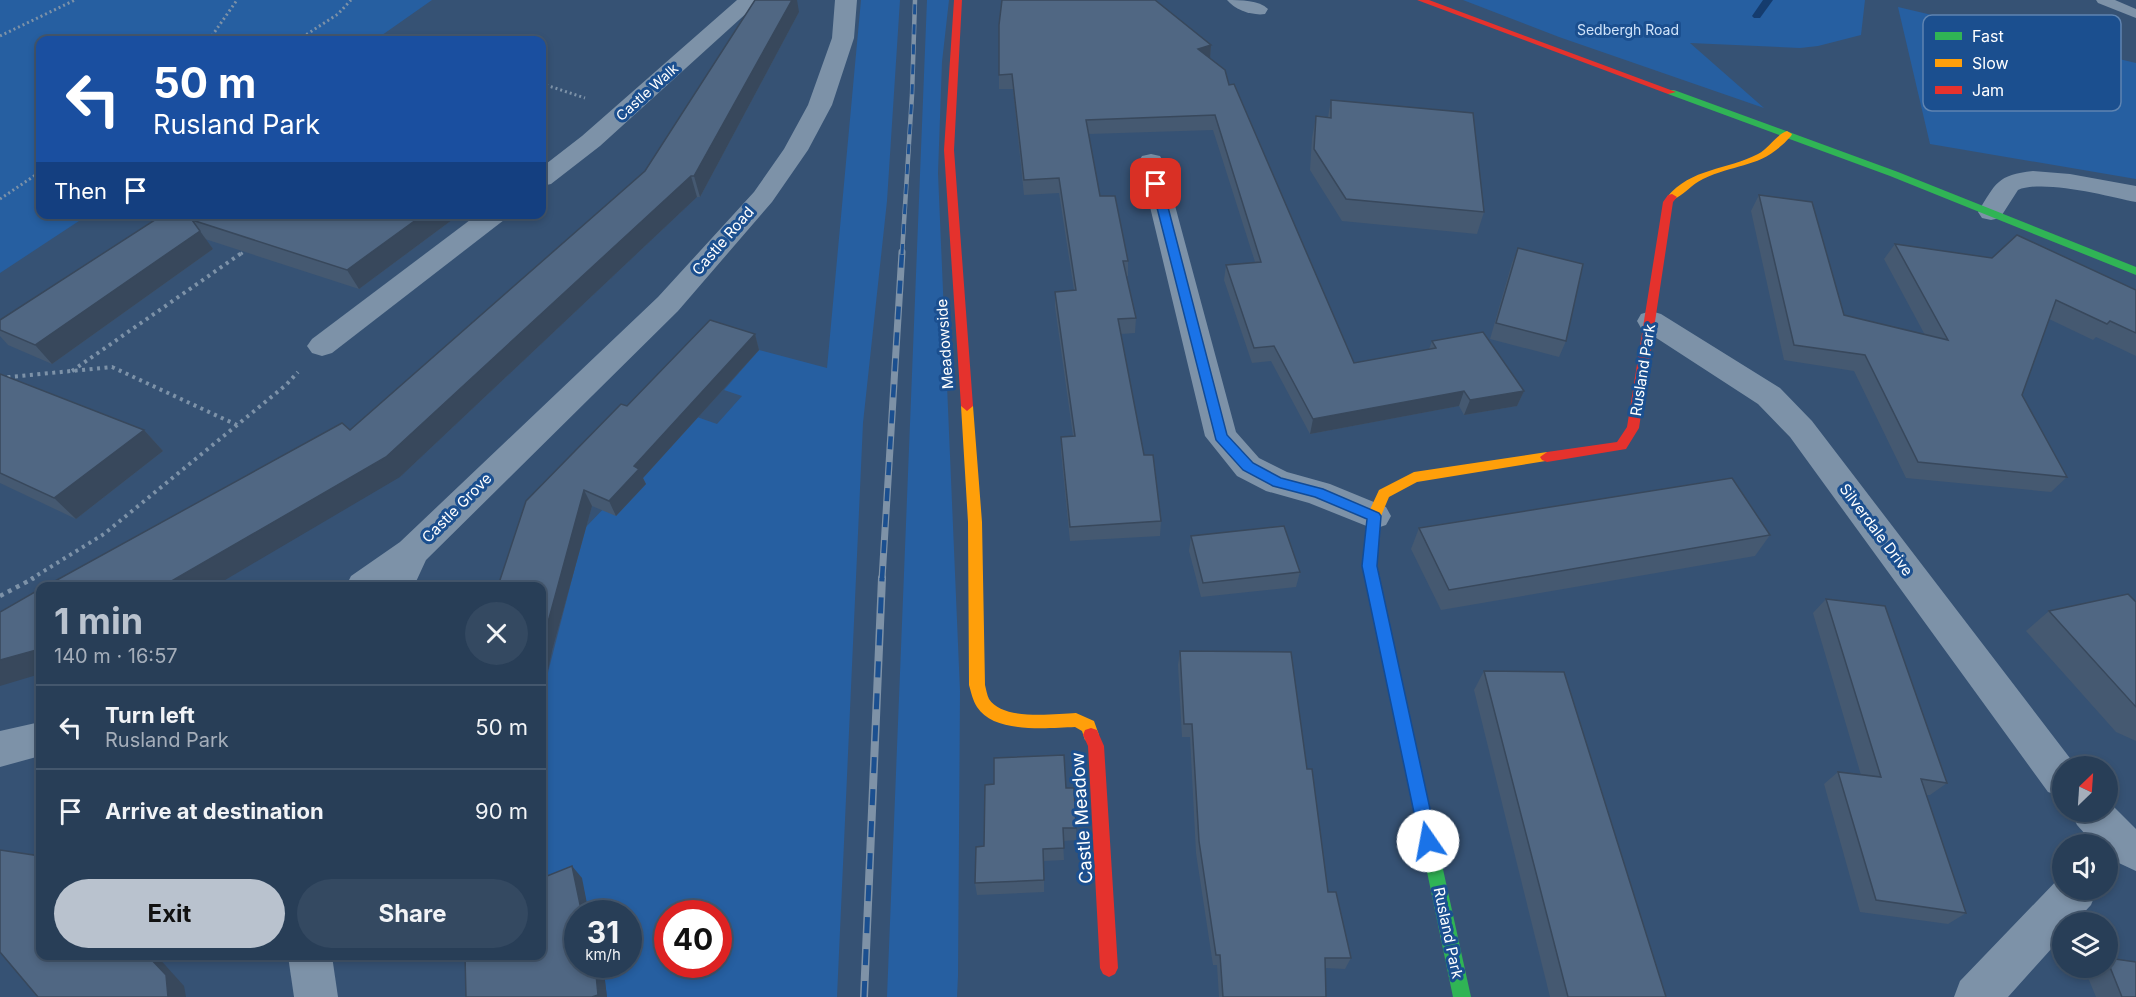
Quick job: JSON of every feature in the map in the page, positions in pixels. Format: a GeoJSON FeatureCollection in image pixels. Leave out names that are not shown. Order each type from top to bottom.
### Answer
{"type":"FeatureCollection","features":[{"type":"Feature","properties":{"kind":"main road","name":"Meadowside"},"geometry":{"type":"LineString","coordinates":[[958,0],[949,150],[975,522],[976,685]]}},
{"type":"Feature","properties":{"kind":"main road"},"geometry":{"type":"LineString","coordinates":[[1421,0],[1991,212],[2136,271]]}},
{"type":"Feature","properties":{"kind":"main road","name":"Rusland Park"},"geometry":{"type":"LineString","coordinates":[[1461,997],[1370,566],[1374,516],[1384,494],[1414,477],[1621,446],[1633,428],[1668,202],[1677,188],[1691,178],[1774,151],[1787,135]]}},
{"type":"Feature","properties":{"kind":"main road","name":"Castle Meadow"},"geometry":{"type":"LineString","coordinates":[[976,685],[983,704],[997,714],[1025,722],[1076,720],[1088,726],[1096,746],[1106,870],[1109,968]]}},
{"type":"Feature","properties":{"kind":"street","name":"Castle Walk"},"geometry":{"type":"LineString","coordinates":[[546,176],[591,141],[750,0]]}},
{"type":"Feature","properties":{"kind":"street","name":"Castle Road"},"geometry":{"type":"LineString","coordinates":[[528,438],[668,304],[763,197],[796,150],[820,105],[843,38],[846,0]]}},
{"type":"Feature","properties":{"kind":"street"},"geometry":{"type":"LineString","coordinates":[[1151,161],[1221,436],[1248,467],[1278,482],[1318,492],[1374,516]]}},
{"type":"Feature","properties":{"kind":"street"},"geometry":{"type":"LineString","coordinates":[[1991,212],[2010,185],[2020,179],[2041,178],[2136,194]]}},
{"type":"Feature","properties":{"kind":"street"},"geometry":{"type":"LineString","coordinates":[[322,346],[488,219]]}},
{"type":"Feature","properties":{"kind":"street","name":"Silverdale Drive"},"geometry":{"type":"LineString","coordinates":[[1651,321],[1769,396],[1801,429],[2052,766]]}},
{"type":"Feature","properties":{"kind":"street","name":"Castle Grove"},"geometry":{"type":"LineString","coordinates":[[399,582],[412,552],[528,438]]}},
{"type":"Feature","properties":{"kind":"street"},"geometry":{"type":"LineString","coordinates":[[369,582],[412,552]]}},
{"type":"Feature","properties":{"kind":"street"},"geometry":{"type":"LineString","coordinates":[[2099,822],[2121,849]]}},
{"type":"Feature","properties":{"kind":"street"},"geometry":{"type":"LineString","coordinates":[[1976,997],[2067,900]]}},
{"type":"Feature","properties":{"kind":"street"},"geometry":{"type":"LineString","coordinates":[[311,960],[316,997]]}},
{"type":"Feature","properties":{"kind":"lane"},"geometry":{"type":"LineString","coordinates":[[2103,0],[2136,14]]}},
{"type":"Feature","properties":{"kind":"path"},"geometry":{"type":"LineString","coordinates":[[0,36],[75,0]]}},
{"type":"Feature","properties":{"kind":"path"},"geometry":{"type":"LineString","coordinates":[[212,36],[237,0]]}},
{"type":"Feature","properties":{"kind":"path"},"geometry":{"type":"LineString","coordinates":[[304,36],[338,14],[351,0]]}},
{"type":"Feature","properties":{"kind":"path"},"geometry":{"type":"LineString","coordinates":[[0,199],[36,174]]}},
{"type":"Feature","properties":{"kind":"path"},"geometry":{"type":"LineString","coordinates":[[72,371],[249,248]]}},
{"type":"Feature","properties":{"kind":"path"},"geometry":{"type":"LineString","coordinates":[[0,596],[50,569],[104,534],[286,385],[322,346]]}},
{"type":"Feature","properties":{"kind":"path"},"geometry":{"type":"LineString","coordinates":[[0,378],[112,367],[237,425]]}},
{"type":"Feature","properties":{"kind":"green space"},"geometry":{"type":"Polygon","coordinates":[[[0,0],[432,0],[381,36],[36,36],[36,219],[82,219],[0,273],[0,0]]]}},
{"type":"Feature","properties":{"kind":"green space"},"geometry":{"type":"Polygon","coordinates":[[[861,0],[900,0],[887,201],[863,423],[837,997],[607,997],[605,978],[642,978],[642,900],[586,900],[581,878],[549,891],[546,880],[546,680],[585,528],[697,417],[717,424],[742,396],[724,390],[759,350],[827,368],[861,0]]]}},
{"type":"Feature","properties":{"kind":"green space"},"geometry":{"type":"Polygon","coordinates":[[[927,0],[949,0],[942,62],[938,173],[960,691],[958,976],[957,997],[887,997],[927,0]]]}},
{"type":"Feature","properties":{"kind":"green space","name":"Sedbergh Road"},"geometry":{"type":"Polygon","coordinates":[[[1463,0],[1865,0],[1861,35],[1818,46],[1800,48],[1690,43],[1764,108],[1559,37],[1463,0]]]}},
{"type":"Feature","properties":{"kind":"green space"},"geometry":{"type":"Polygon","coordinates":[[[1898,7],[1932,15],[1923,15],[1923,111],[2121,111],[2121,59],[2136,63],[2136,179],[1930,144],[1898,7]]]}},
{"type":"Feature","properties":{"kind":"building"},"geometry":{"type":"Polygon","coordinates":[[[755,0],[792,0],[694,176],[691,176],[386,457],[170,582],[53,582],[342,423],[350,430],[645,171],[755,0]]]}},
{"type":"Feature","properties":{"kind":"building"},"geometry":{"type":"Polygon","coordinates":[[[1002,0],[1155,0],[1211,45],[1198,49],[1225,70],[1229,85],[1234,84],[1354,363],[1436,348],[1432,341],[1483,332],[1524,391],[1470,400],[1464,391],[1313,419],[1274,346],[1254,348],[1226,265],[1261,262],[1215,115],[1086,120],[1100,196],[1115,196],[1128,261],[1123,261],[1136,318],[1118,319],[1144,455],[1153,455],[1161,521],[1070,527],[1061,437],[1075,436],[1055,292],[1076,290],[1059,178],[1024,180],[1012,74],[999,75],[999,25],[1002,0]]]}},
{"type":"Feature","properties":{"kind":"building"},"geometry":{"type":"Polygon","coordinates":[[[1331,100],[1473,113],[1484,212],[1346,199],[1314,149],[1316,116],[1331,118],[1331,100]]]}},
{"type":"Feature","properties":{"kind":"building"},"geometry":{"type":"Polygon","coordinates":[[[1759,195],[1812,202],[1844,315],[1948,340],[1895,244],[1992,258],[2017,235],[2136,290],[2136,333],[2110,321],[2107,324],[2056,300],[2022,395],[2067,477],[1918,462],[1865,355],[1794,345],[1759,195]]]}},
{"type":"Feature","properties":{"kind":"building"},"geometry":{"type":"Polygon","coordinates":[[[156,219],[417,219],[347,270],[192,220],[200,231],[35,345],[0,330],[0,320],[156,219]]]}},
{"type":"Feature","properties":{"kind":"building"},"geometry":{"type":"Polygon","coordinates":[[[1518,248],[1583,264],[1566,341],[1496,323],[1518,248]]]}},
{"type":"Feature","properties":{"kind":"building"},"geometry":{"type":"Polygon","coordinates":[[[710,320],[755,334],[634,466],[639,469],[609,501],[584,490],[546,629],[546,582],[499,582],[526,501],[621,404],[627,406],[710,320]]]}},
{"type":"Feature","properties":{"kind":"building"},"geometry":{"type":"Polygon","coordinates":[[[0,374],[144,430],[54,498],[0,473],[0,374]]]}},
{"type":"Feature","properties":{"kind":"building"},"geometry":{"type":"Polygon","coordinates":[[[1732,478],[1770,535],[1449,590],[1419,528],[1732,478]]]}},
{"type":"Feature","properties":{"kind":"building"},"geometry":{"type":"Polygon","coordinates":[[[1284,526],[1300,572],[1203,583],[1191,536],[1284,526]]]}},
{"type":"Feature","properties":{"kind":"building"},"geometry":{"type":"Polygon","coordinates":[[[36,591],[36,650],[0,660],[0,612],[36,591]]]}},
{"type":"Feature","properties":{"kind":"building"},"geometry":{"type":"Polygon","coordinates":[[[2128,594],[2136,602],[2136,707],[2049,611],[2128,594]]]}},
{"type":"Feature","properties":{"kind":"building"},"geometry":{"type":"Polygon","coordinates":[[[1826,599],[1885,606],[1947,783],[1921,779],[1966,913],[1876,900],[1838,772],[1881,777],[1826,599]]]}},
{"type":"Feature","properties":{"kind":"building"},"geometry":{"type":"Polygon","coordinates":[[[1180,651],[1291,652],[1307,769],[1312,769],[1328,892],[1336,892],[1351,958],[1325,958],[1326,997],[1223,997],[1220,955],[1216,955],[1199,841],[1192,724],[1184,724],[1180,651]]]}},
{"type":"Feature","properties":{"kind":"building"},"geometry":{"type":"Polygon","coordinates":[[[1484,671],[1564,672],[1666,997],[1568,997],[1484,671]]]}},
{"type":"Feature","properties":{"kind":"building"},"geometry":{"type":"Polygon","coordinates":[[[1064,755],[1066,788],[1074,788],[1076,828],[1063,828],[1064,848],[1043,849],[1044,880],[975,883],[976,847],[984,846],[985,785],[994,784],[994,758],[1064,755]]]}},
{"type":"Feature","properties":{"kind":"building"},"geometry":{"type":"Polygon","coordinates":[[[0,850],[36,855],[36,960],[152,960],[166,975],[168,997],[38,997],[0,952],[0,850]]]}},
{"type":"Feature","properties":{"kind":"building"},"geometry":{"type":"Polygon","coordinates":[[[572,866],[579,900],[564,900],[564,978],[596,978],[598,995],[592,997],[466,997],[465,960],[546,960],[546,876],[572,866]]]}},
{"type":"Feature","properties":{"kind":"building"},"geometry":{"type":"Polygon","coordinates":[[[2118,959],[2136,962],[2136,997],[2122,997],[2114,978],[2118,978],[2118,959]]]}},
{"type":"Feature","properties":{"kind":"waterway"},"geometry":{"type":"LineString","coordinates":[[1757,16],[1768,0]]}},
{"type":"Feature","properties":{"kind":"railway"},"geometry":{"type":"LineString","coordinates":[[902,254],[912,95],[915,0]]}},
{"type":"Feature","properties":{"kind":"railway"},"geometry":{"type":"LineString","coordinates":[[882,579],[902,252]]}},
{"type":"Feature","properties":{"kind":"railway"},"geometry":{"type":"LineString","coordinates":[[864,997],[882,578]]}},
{"type":"Feature","properties":{"kind":"traffic: fast"},"geometry":{"type":"LineString","coordinates":[[1671,92],[1894,174],[2136,271]]}},
{"type":"Feature","properties":{"kind":"traffic: fast"},"geometry":{"type":"LineString","coordinates":[[1388,650],[1462,997]]}},
{"type":"Feature","properties":{"kind":"traffic: slow"},"geometry":{"type":"LineString","coordinates":[[1672,197],[1685,185],[1700,176],[1762,156],[1776,147],[1787,134]]}},
{"type":"Feature","properties":{"kind":"traffic: slow"},"geometry":{"type":"LineString","coordinates":[[967,406],[975,522],[977,685],[983,704],[997,714],[1025,722],[1076,720],[1088,726],[1091,735]]}},
{"type":"Feature","properties":{"kind":"traffic: slow"},"geometry":{"type":"LineString","coordinates":[[1388,650],[1370,565],[1374,516],[1384,494],[1414,477],[1547,457]]}},
{"type":"Feature","properties":{"kind":"traffic: jam"},"geometry":{"type":"LineString","coordinates":[[958,0],[949,150],[967,406]]}},
{"type":"Feature","properties":{"kind":"traffic: jam"},"geometry":{"type":"LineString","coordinates":[[1421,0],[1671,92]]}},
{"type":"Feature","properties":{"kind":"traffic: jam"},"geometry":{"type":"LineString","coordinates":[[1547,457],[1621,446],[1633,428],[1668,202],[1672,197]]}},
{"type":"Feature","properties":{"kind":"traffic: jam"},"geometry":{"type":"LineString","coordinates":[[1091,735],[1096,746],[1109,968]]}},
{"type":"Feature","properties":{"kind":"route"},"geometry":{"type":"LineString","coordinates":[[1156,184],[1221,436],[1248,467],[1278,482],[1318,492],[1374,516],[1370,566],[1428,841]]}}]}
